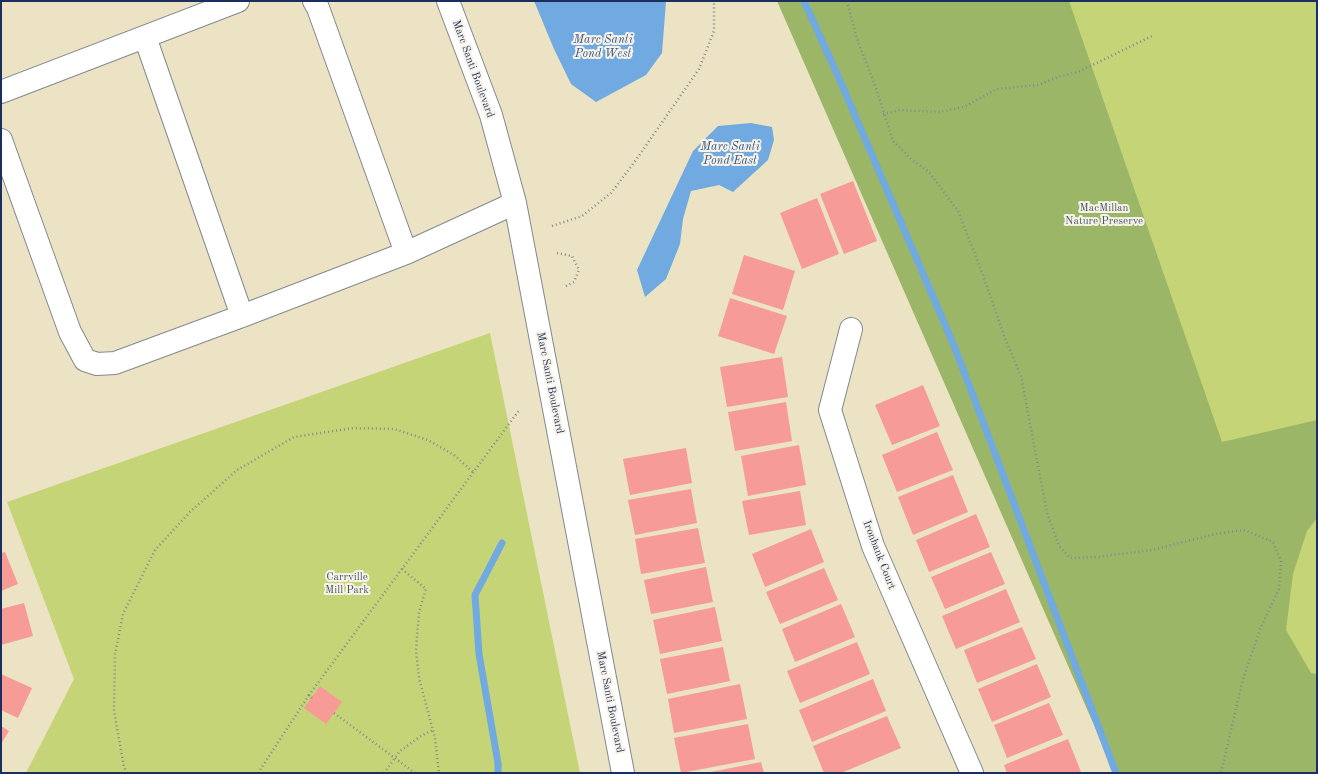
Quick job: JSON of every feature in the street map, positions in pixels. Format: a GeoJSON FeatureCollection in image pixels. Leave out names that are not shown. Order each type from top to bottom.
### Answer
{"type":"FeatureCollection","features":[{"type":"Feature","properties":{"kind":"street"},"geometry":{"type":"LineString","coordinates":[[1,92],[238,1]]}},
{"type":"Feature","properties":{"kind":"street"},"geometry":{"type":"LineString","coordinates":[[314,1],[318,8],[406,253]]}},
{"type":"Feature","properties":{"kind":"street","name":"Marc Santi Boulevard"},"geometry":{"type":"LineString","coordinates":[[448,1],[491,115],[515,203],[623,773]]}},
{"type":"Feature","properties":{"kind":"street"},"geometry":{"type":"LineString","coordinates":[[145,37],[242,316]]}},
{"type":"Feature","properties":{"kind":"street"},"geometry":{"type":"LineString","coordinates":[[1,140],[70,332],[85,360],[97,364],[115,363],[406,253],[515,203]]}},
{"type":"Feature","properties":{"kind":"street","name":"Ironbank Court"},"geometry":{"type":"LineString","coordinates":[[851,329],[830,410],[873,546],[972,773]]}},
{"type":"Feature","properties":{"kind":"path"},"geometry":{"type":"LineString","coordinates":[[552,226],[582,216],[611,193],[636,160],[699,69],[714,31],[714,1]]}},
{"type":"Feature","properties":{"kind":"path"},"geometry":{"type":"LineString","coordinates":[[847,1],[857,39],[876,88],[893,141],[910,158],[929,172],[958,211],[1021,376],[1046,513],[1059,546],[1070,558],[1096,557],[1152,550],[1214,534],[1244,530],[1273,542],[1281,561],[1279,589],[1261,627],[1243,679],[1221,773]]}},
{"type":"Feature","properties":{"kind":"path"},"geometry":{"type":"LineString","coordinates":[[884,114],[900,110],[939,112],[964,107],[996,89],[1038,85],[1058,77],[1080,71],[1152,36]]}},
{"type":"Feature","properties":{"kind":"path"},"geometry":{"type":"LineString","coordinates":[[557,253],[572,256],[579,270],[574,282],[564,288]]}},
{"type":"Feature","properties":{"kind":"path"},"geometry":{"type":"LineString","coordinates":[[258,773],[309,695],[520,409]]}},
{"type":"Feature","properties":{"kind":"path"},"geometry":{"type":"LineString","coordinates":[[127,773],[124,767],[114,711],[115,655],[123,614],[155,550],[190,512],[237,470],[294,438],[354,428],[394,428],[428,440],[454,455],[473,472]]}},
{"type":"Feature","properties":{"kind":"path"},"geometry":{"type":"LineString","coordinates":[[402,569],[426,589],[419,612],[416,650],[419,678],[436,738],[439,773]]}},
{"type":"Feature","properties":{"kind":"path"},"geometry":{"type":"LineString","coordinates":[[309,695],[312,698]]}},
{"type":"Feature","properties":{"kind":"path"},"geometry":{"type":"LineString","coordinates":[[334,713],[416,773]]}},
{"type":"Feature","properties":{"kind":"path"},"geometry":{"type":"LineString","coordinates":[[384,773],[408,744],[433,730]]}},
{"type":"Feature","properties":{"kind":"green space","name":"MacMillan Nature Preserve"},"geometry":{"type":"Polygon","coordinates":[[[777,1],[1317,1],[1317,773],[777,1]]]}},
{"type":"Feature","properties":{"kind":"green space","name":"MacMillan Nature Preserve"},"geometry":{"type":"Polygon","coordinates":[[[777,1],[1069,1],[1222,442],[1317,420],[1317,518],[1307,531],[1293,574],[1286,630],[1311,673],[1317,674],[1317,773],[1115,773],[777,1]]]}},
{"type":"Feature","properties":{"kind":"green space","name":"Carrville Mill Park"},"geometry":{"type":"Polygon","coordinates":[[[490,333],[580,773],[26,773],[74,679],[7,502],[490,333]]]}},
{"type":"Feature","properties":{"kind":"water","name":"Marc Santi Pond West"},"geometry":{"type":"Polygon","coordinates":[[[534,1],[666,1],[662,53],[646,75],[596,102],[571,84],[554,49],[534,1]]]}},
{"type":"Feature","properties":{"kind":"water","name":"Marc Santi Pond East"},"geometry":{"type":"Polygon","coordinates":[[[751,123],[772,127],[774,140],[768,160],[733,192],[719,185],[691,191],[683,219],[680,244],[666,279],[645,297],[637,270],[693,151],[718,126],[751,123]]]}},
{"type":"Feature","properties":{"kind":"building"},"geometry":{"type":"Polygon","coordinates":[[[853,181],[877,241],[844,254],[820,194],[853,181]]]}},
{"type":"Feature","properties":{"kind":"building"},"geometry":{"type":"Polygon","coordinates":[[[817,198],[839,254],[802,269],[780,213],[817,198]]]}},
{"type":"Feature","properties":{"kind":"building"},"geometry":{"type":"Polygon","coordinates":[[[744,255],[795,271],[783,310],[732,294],[744,255]]]}},
{"type":"Feature","properties":{"kind":"building"},"geometry":{"type":"Polygon","coordinates":[[[730,298],[787,316],[774,354],[718,336],[730,298]]]}},
{"type":"Feature","properties":{"kind":"building"},"geometry":{"type":"Polygon","coordinates":[[[782,357],[788,397],[727,407],[720,367],[782,357]]]}},
{"type":"Feature","properties":{"kind":"building"},"geometry":{"type":"Polygon","coordinates":[[[923,385],[940,426],[892,445],[875,405],[923,385]]]}},
{"type":"Feature","properties":{"kind":"building"},"geometry":{"type":"Polygon","coordinates":[[[786,402],[792,441],[735,451],[728,412],[786,402]]]}},
{"type":"Feature","properties":{"kind":"building"},"geometry":{"type":"Polygon","coordinates":[[[937,432],[953,470],[897,492],[882,455],[937,432]]]}},
{"type":"Feature","properties":{"kind":"building"},"geometry":{"type":"Polygon","coordinates":[[[799,445],[806,485],[748,496],[741,456],[799,445]]]}},
{"type":"Feature","properties":{"kind":"building"},"geometry":{"type":"Polygon","coordinates":[[[686,448],[692,483],[630,495],[623,459],[686,448]]]}},
{"type":"Feature","properties":{"kind":"building"},"geometry":{"type":"Polygon","coordinates":[[[953,475],[968,512],[913,535],[898,497],[953,475]]]}},
{"type":"Feature","properties":{"kind":"building"},"geometry":{"type":"Polygon","coordinates":[[[691,489],[697,523],[635,535],[628,500],[691,489]]]}},
{"type":"Feature","properties":{"kind":"building"},"geometry":{"type":"Polygon","coordinates":[[[800,491],[806,525],[749,535],[742,501],[800,491]]]}},
{"type":"Feature","properties":{"kind":"building"},"geometry":{"type":"Polygon","coordinates":[[[976,514],[990,547],[929,572],[916,540],[976,514]]]}},
{"type":"Feature","properties":{"kind":"building"},"geometry":{"type":"Polygon","coordinates":[[[698,528],[705,563],[641,574],[635,539],[698,528]]]}},
{"type":"Feature","properties":{"kind":"building"},"geometry":{"type":"Polygon","coordinates":[[[811,529],[824,562],[765,587],[752,554],[811,529]]]}},
{"type":"Feature","properties":{"kind":"building"},"geometry":{"type":"Polygon","coordinates":[[[5,552],[18,584],[1,591],[1,553],[5,552]]]}},
{"type":"Feature","properties":{"kind":"building"},"geometry":{"type":"Polygon","coordinates":[[[991,552],[1005,584],[945,609],[931,577],[991,552]]]}},
{"type":"Feature","properties":{"kind":"building"},"geometry":{"type":"Polygon","coordinates":[[[706,567],[713,602],[651,614],[644,580],[706,567]]]}},
{"type":"Feature","properties":{"kind":"building"},"geometry":{"type":"Polygon","coordinates":[[[824,568],[838,600],[780,624],[766,592],[824,568]]]}},
{"type":"Feature","properties":{"kind":"building"},"geometry":{"type":"Polygon","coordinates":[[[1006,589],[1020,622],[956,649],[942,616],[1006,589]]]}},
{"type":"Feature","properties":{"kind":"building"},"geometry":{"type":"Polygon","coordinates":[[[24,603],[33,636],[1,645],[1,609],[24,603]]]}},
{"type":"Feature","properties":{"kind":"building"},"geometry":{"type":"Polygon","coordinates":[[[841,604],[855,637],[795,662],[782,629],[841,604]]]}},
{"type":"Feature","properties":{"kind":"building"},"geometry":{"type":"Polygon","coordinates":[[[715,607],[722,641],[660,654],[653,620],[715,607]]]}},
{"type":"Feature","properties":{"kind":"building"},"geometry":{"type":"Polygon","coordinates":[[[1022,627],[1036,659],[977,683],[964,650],[1022,627]]]}},
{"type":"Feature","properties":{"kind":"building"},"geometry":{"type":"Polygon","coordinates":[[[857,642],[870,674],[800,703],[787,671],[857,642]]]}},
{"type":"Feature","properties":{"kind":"building"},"geometry":{"type":"Polygon","coordinates":[[[723,647],[730,681],[667,694],[660,659],[723,647]]]}},
{"type":"Feature","properties":{"kind":"building"},"geometry":{"type":"Polygon","coordinates":[[[1037,664],[1051,697],[992,722],[978,689],[1037,664]]]}},
{"type":"Feature","properties":{"kind":"building"},"geometry":{"type":"Polygon","coordinates":[[[1,674],[32,688],[18,718],[1,710],[1,674]]]}},
{"type":"Feature","properties":{"kind":"building"},"geometry":{"type":"Polygon","coordinates":[[[873,679],[886,711],[812,742],[799,710],[873,679]]]}},
{"type":"Feature","properties":{"kind":"building"},"geometry":{"type":"Polygon","coordinates":[[[740,684],[747,719],[674,733],[668,699],[740,684]]]}},
{"type":"Feature","properties":{"kind":"building"},"geometry":{"type":"Polygon","coordinates":[[[320,686],[342,702],[326,724],[304,708],[320,686]]]}},
{"type":"Feature","properties":{"kind":"building"},"geometry":{"type":"Polygon","coordinates":[[[1049,703],[1063,735],[1007,758],[994,725],[1049,703]]]}},
{"type":"Feature","properties":{"kind":"building"},"geometry":{"type":"Polygon","coordinates":[[[887,716],[901,748],[841,773],[824,773],[813,746],[887,716]]]}},
{"type":"Feature","properties":{"kind":"building"},"geometry":{"type":"Polygon","coordinates":[[[748,724],[755,759],[681,773],[674,738],[748,724]]]}},
{"type":"Feature","properties":{"kind":"building"},"geometry":{"type":"Polygon","coordinates":[[[1,726],[9,731],[1,744],[1,726]]]}},
{"type":"Feature","properties":{"kind":"building"},"geometry":{"type":"Polygon","coordinates":[[[1068,739],[1081,772],[1007,773],[1004,765],[1068,739]]]}},
{"type":"Feature","properties":{"kind":"building"},"geometry":{"type":"Polygon","coordinates":[[[761,762],[764,773],[711,773],[711,772],[761,762]]]}},
{"type":"Feature","properties":{"kind":"waterway"},"geometry":{"type":"LineString","coordinates":[[804,1],[838,76],[955,348],[1116,773]]}},
{"type":"Feature","properties":{"kind":"waterway"},"geometry":{"type":"LineString","coordinates":[[498,773],[498,763],[479,654],[475,595],[502,543]]}}]}
